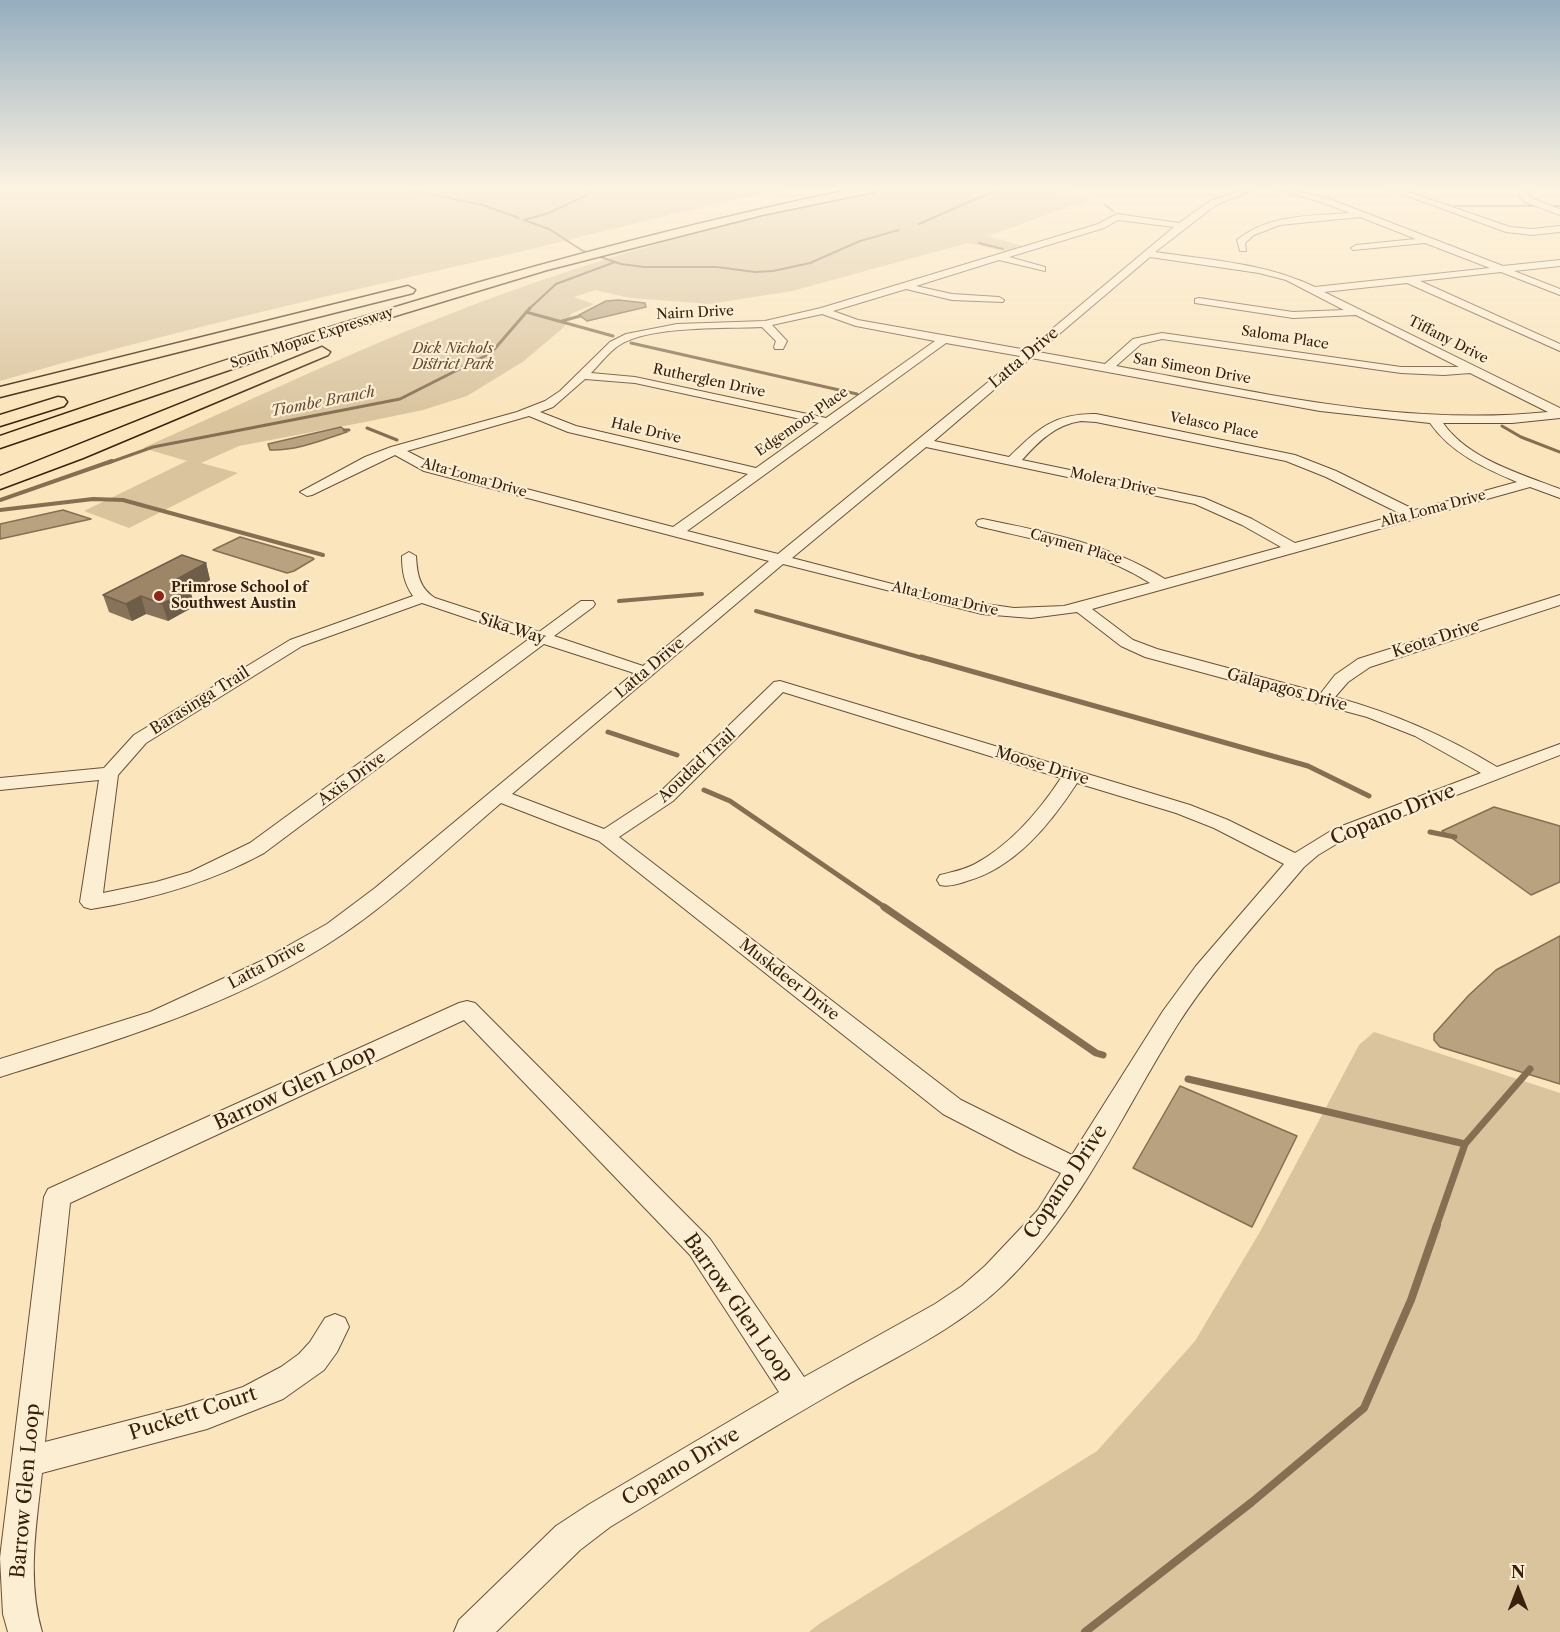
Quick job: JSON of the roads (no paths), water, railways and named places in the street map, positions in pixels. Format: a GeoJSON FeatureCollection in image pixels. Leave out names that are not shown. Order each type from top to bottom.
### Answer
{"type":"FeatureCollection","features":[{"type":"Feature","properties":{"kind":"highway","name":"South Mopac Expressway"},"geometry":{"type":"LineString","coordinates":[[148,372],[507,264]]}},
{"type":"Feature","properties":{"kind":"highway","name":"South Mopac Expressway"},"geometry":{"type":"LineString","coordinates":[[0,442],[280,348],[561,264]]}},
{"type":"Feature","properties":{"kind":"highway"},"geometry":{"type":"LineString","coordinates":[[0,483],[86,450],[372,331],[562,264]]}},
{"type":"Feature","properties":{"kind":"highway"},"geometry":{"type":"LineString","coordinates":[[0,392],[425,287]]}},
{"type":"Feature","properties":{"kind":"highway"},"geometry":{"type":"LineString","coordinates":[[0,421],[76,396]]}},
{"type":"Feature","properties":{"kind":"street","name":"Nairn Drive"},"geometry":{"type":"LineString","coordinates":[[307,492],[370,460],[396,450],[530,412],[556,399],[614,344],[630,336],[677,327],[765,324],[823,311],[980,264]]}},
{"type":"Feature","properties":{"kind":"street"},"geometry":{"type":"LineString","coordinates":[[1024,264],[1042,269]]}},
{"type":"Feature","properties":{"kind":"street","name":"Latta Drive"},"geometry":{"type":"LineString","coordinates":[[0,1068],[159,1018],[267,968],[335,929],[499,796],[1136,264]]}},
{"type":"Feature","properties":{"kind":"street","name":"Tiffany Drive"},"geometry":{"type":"LineString","coordinates":[[1215,264],[1274,273],[1314,290],[1560,414]]}},
{"type":"Feature","properties":{"kind":"street"},"geometry":{"type":"LineString","coordinates":[[1489,264],[1560,292]]}},
{"type":"Feature","properties":{"kind":"street"},"geometry":{"type":"LineString","coordinates":[[1314,290],[1549,264]]}},
{"type":"Feature","properties":{"kind":"street"},"geometry":{"type":"LineString","coordinates":[[1409,280],[1560,348]]}},
{"type":"Feature","properties":{"kind":"street"},"geometry":{"type":"LineString","coordinates":[[907,286],[947,298],[974,301],[999,300]]}},
{"type":"Feature","properties":{"kind":"street"},"geometry":{"type":"LineString","coordinates":[[1199,301],[1293,315],[1358,312]]}},
{"type":"Feature","properties":{"kind":"street","name":"San Simeon Drive"},"geometry":{"type":"LineString","coordinates":[[823,311],[856,323],[1336,410],[1435,421],[1496,422],[1560,414]]}},
{"type":"Feature","properties":{"kind":"street"},"geometry":{"type":"LineString","coordinates":[[765,324],[782,341],[779,346]]}},
{"type":"Feature","properties":{"kind":"street","name":"Saloma Place"},"geometry":{"type":"LineString","coordinates":[[1107,368],[1137,341],[1167,336],[1401,370],[1444,372],[1471,369]]}},
{"type":"Feature","properties":{"kind":"street","name":"Edgemoor Place"},"geometry":{"type":"LineString","coordinates":[[677,531],[945,339]]}},
{"type":"Feature","properties":{"kind":"street","name":"Rutherglen Drive"},"geometry":{"type":"LineString","coordinates":[[581,375],[635,380],[829,422]]}},
{"type":"Feature","properties":{"kind":"street","name":"Hale Drive"},"geometry":{"type":"LineString","coordinates":[[530,412],[572,429],[758,472]]}},
{"type":"Feature","properties":{"kind":"street","name":"Velasco Place"},"geometry":{"type":"LineString","coordinates":[[1013,461],[1055,422],[1074,417],[1096,418],[1290,458],[1413,514]]}},
{"type":"Feature","properties":{"kind":"street"},"geometry":{"type":"LineString","coordinates":[[1435,421],[1439,430],[1461,449],[1560,494]]}},
{"type":"Feature","properties":{"kind":"street","name":"Molera Drive"},"geometry":{"type":"LineString","coordinates":[[924,443],[1199,501],[1248,522],[1292,547]]}},
{"type":"Feature","properties":{"kind":"street","name":"Alta Loma Drive"},"geometry":{"type":"LineString","coordinates":[[396,450],[429,468],[975,609],[1038,614],[1080,607],[1531,482]]}},
{"type":"Feature","properties":{"kind":"street","name":"Caymen Place"},"geometry":{"type":"LineString","coordinates":[[983,523],[1098,550],[1131,563],[1163,584]]}},
{"type":"Feature","properties":{"kind":"street"},"geometry":{"type":"LineString","coordinates":[[409,556],[410,575],[422,598]]}},
{"type":"Feature","properties":{"kind":"street","name":"Sika Way"},"geometry":{"type":"LineString","coordinates":[[422,598],[434,604],[646,672]]}},
{"type":"Feature","properties":{"kind":"street","name":"Barasinga Trail"},"geometry":{"type":"LineString","coordinates":[[109,774],[146,735],[281,651],[311,636],[422,598]]}},
{"type":"Feature","properties":{"kind":"street","name":"Keota Drive"},"geometry":{"type":"LineString","coordinates":[[1325,700],[1335,683],[1347,671],[1364,663],[1560,600]]}},
{"type":"Feature","properties":{"kind":"street","name":"Axis Drive"},"geometry":{"type":"LineString","coordinates":[[109,774],[91,902],[129,896],[186,882],[227,866],[257,848],[543,639],[587,604]]}},
{"type":"Feature","properties":{"kind":"street","name":"Galapagos Drive"},"geometry":{"type":"LineString","coordinates":[[1080,607],[1127,643],[1151,653],[1407,724],[1441,740],[1496,774]]}},
{"type":"Feature","properties":{"kind":"street","name":"Moose Drive"},"geometry":{"type":"LineString","coordinates":[[780,686],[1201,815],[1297,862]]}},
{"type":"Feature","properties":{"kind":"street","name":"Aoudad Trail"},"geometry":{"type":"LineString","coordinates":[[606,837],[666,797],[780,686]]}},
{"type":"Feature","properties":{"kind":"street","name":"Copano Drive"},"geometry":{"type":"LineString","coordinates":[[471,1632],[568,1538],[598,1516],[972,1295],[1022,1248],[1047,1218],[1171,1017],[1204,972],[1297,862],[1311,850],[1341,833],[1560,750]]}},
{"type":"Feature","properties":{"kind":"street"},"geometry":{"type":"LineString","coordinates":[[0,783],[86,774],[109,774]]}},
{"type":"Feature","properties":{"kind":"street"},"geometry":{"type":"LineString","coordinates":[[947,880],[968,875],[988,866],[1041,818],[1072,775]]}},
{"type":"Feature","properties":{"kind":"street","name":"Muskdeer Drive"},"geometry":{"type":"LineString","coordinates":[[499,796],[606,837],[952,1107],[1029,1147],[1079,1169]]}},
{"type":"Feature","properties":{"kind":"street","name":"Barrow Glen Loop"},"geometry":{"type":"LineString","coordinates":[[25,1632],[20,1614],[16,1563],[57,1197],[467,1009],[700,1247],[799,1396]]}},
{"type":"Feature","properties":{"kind":"street","name":"Puckett Court"},"geometry":{"type":"LineString","coordinates":[[26,1462],[174,1424],[257,1395],[288,1380],[310,1364],[325,1346],[335,1327]]}},
{"type":"Feature","properties":{"kind":"waterway","name":"Tiombe Branch"},"geometry":{"type":"LineString","coordinates":[[530,308],[556,284],[609,264]]}},
{"type":"Feature","properties":{"kind":"waterway"},"geometry":{"type":"LineString","coordinates":[[622,264],[644,267],[717,267],[755,272],[773,271],[805,264]]}},
{"type":"Feature","properties":{"kind":"waterway","name":"Tiombe Branch"},"geometry":{"type":"LineString","coordinates":[[526,312],[530,308]]}},
{"type":"Feature","properties":{"kind":"waterway","name":"Tiombe Branch"},"geometry":{"type":"LineString","coordinates":[[108,463],[153,447],[400,399],[491,353],[526,312]]}},
{"type":"Feature","properties":{"kind":"waterway"},"geometry":{"type":"LineString","coordinates":[[526,312],[613,336]]}},
{"type":"Feature","properties":{"kind":"waterway"},"geometry":{"type":"LineString","coordinates":[[562,321],[580,316]]}},
{"type":"Feature","properties":{"kind":"waterway"},"geometry":{"type":"LineString","coordinates":[[631,343],[857,394]]}},
{"type":"Feature","properties":{"kind":"waterway"},"geometry":{"type":"LineString","coordinates":[[1502,426],[1521,437],[1560,452]]}},
{"type":"Feature","properties":{"kind":"waterway"},"geometry":{"type":"LineString","coordinates":[[367,428],[397,440]]}},
{"type":"Feature","properties":{"kind":"waterway"},"geometry":{"type":"LineString","coordinates":[[344,430],[349,430]]}},
{"type":"Feature","properties":{"kind":"waterway","name":"Tiombe Branch"},"geometry":{"type":"LineString","coordinates":[[0,500],[112,461]]}},
{"type":"Feature","properties":{"kind":"waterway"},"geometry":{"type":"LineString","coordinates":[[0,510],[93,499],[123,500],[323,555]]}},
{"type":"Feature","properties":{"kind":"waterway"},"geometry":{"type":"LineString","coordinates":[[619,601],[702,594]]}},
{"type":"Feature","properties":{"kind":"waterway"},"geometry":{"type":"LineString","coordinates":[[756,611],[926,659]]}},
{"type":"Feature","properties":{"kind":"waterway"},"geometry":{"type":"LineString","coordinates":[[921,657],[1308,766],[1369,796]]}},
{"type":"Feature","properties":{"kind":"waterway"},"geometry":{"type":"LineString","coordinates":[[608,732],[677,755]]}},
{"type":"Feature","properties":{"kind":"waterway"},"geometry":{"type":"LineString","coordinates":[[704,790],[730,801],[886,908]]}},
{"type":"Feature","properties":{"kind":"waterway"},"geometry":{"type":"LineString","coordinates":[[1430,832],[1455,837]]}},
{"type":"Feature","properties":{"kind":"waterway"},"geometry":{"type":"LineString","coordinates":[[884,907],[1096,1053],[1103,1055]]}},
{"type":"Feature","properties":{"kind":"waterway"},"geometry":{"type":"LineString","coordinates":[[1465,1144],[1530,1069]]}},
{"type":"Feature","properties":{"kind":"waterway"},"geometry":{"type":"LineString","coordinates":[[1188,1079],[1465,1144]]}},
{"type":"Feature","properties":{"kind":"waterway"},"geometry":{"type":"LineString","coordinates":[[1436,1227],[1465,1144]]}},
{"type":"Feature","properties":{"kind":"waterway"},"geometry":{"type":"LineString","coordinates":[[1085,1632],[1252,1502],[1364,1408],[1411,1300],[1437,1225]]}},
{"type":"Feature","properties":{"kind":"place","name":"Primrose School of Southwest Austin"},"geometry":{"type":"Point","coordinates":[159,596]}},
{"type":"Feature","properties":{"kind":"park label","name":"Dick Nichols District Park"},"geometry":{"type":"Point","coordinates":[453,358]}}]}
